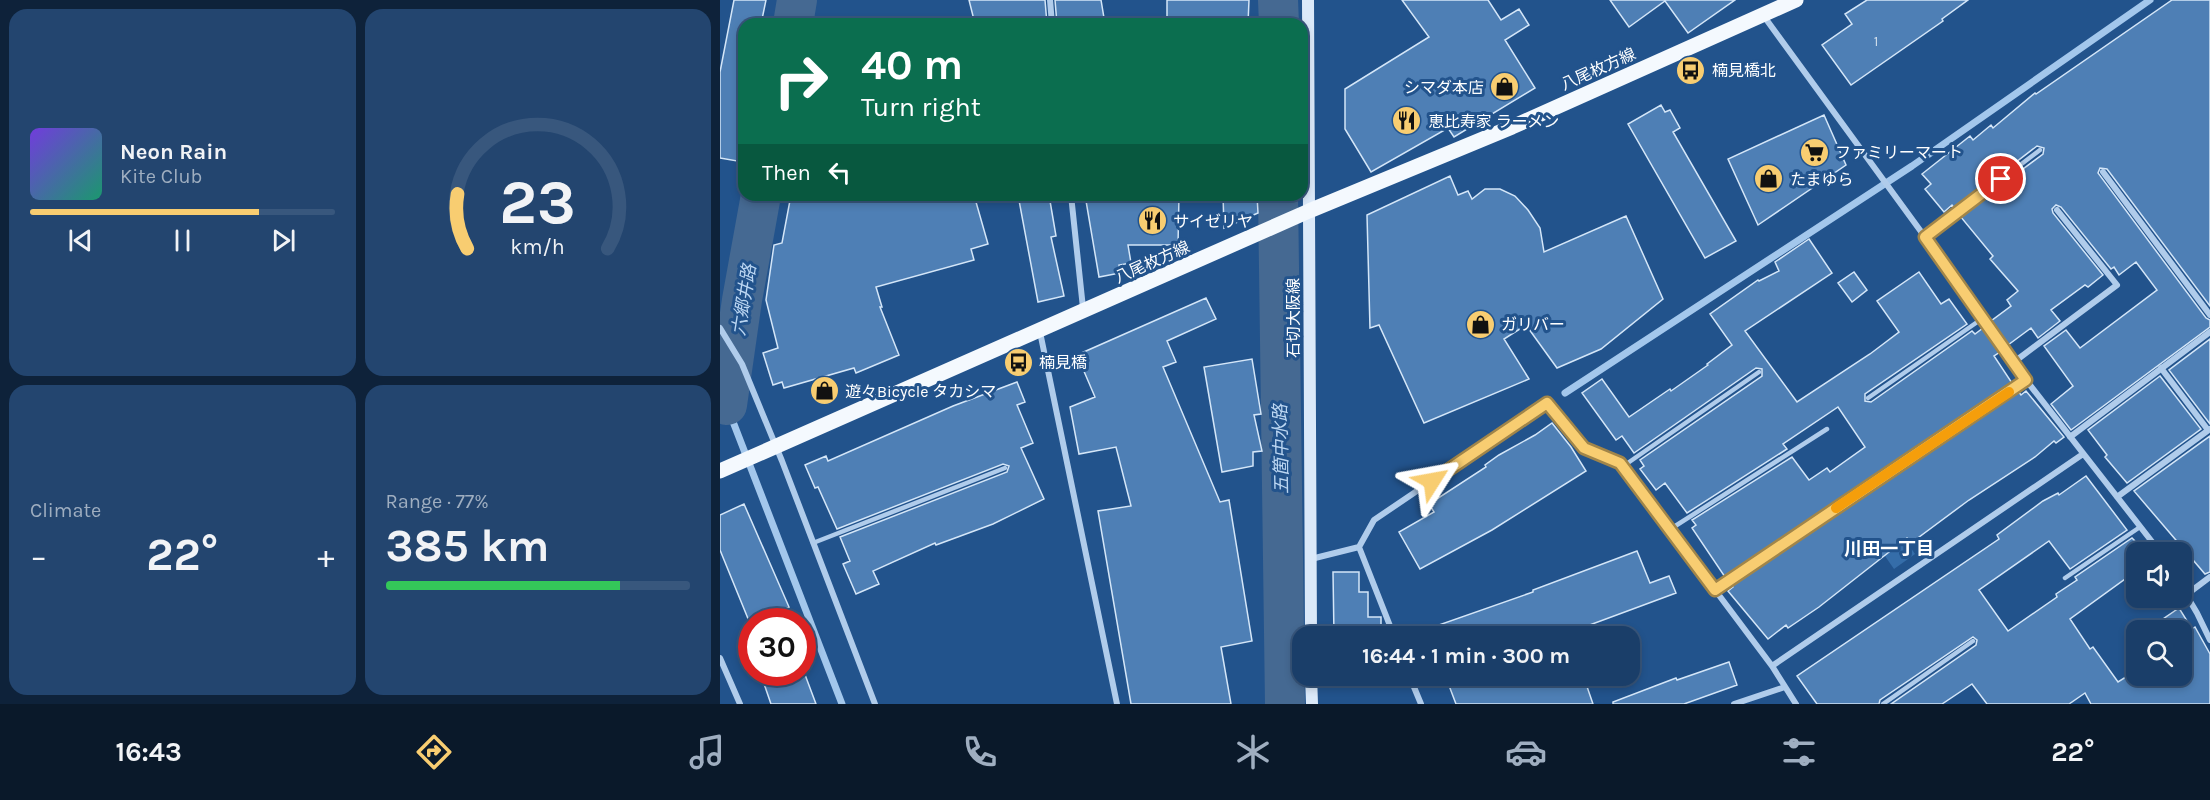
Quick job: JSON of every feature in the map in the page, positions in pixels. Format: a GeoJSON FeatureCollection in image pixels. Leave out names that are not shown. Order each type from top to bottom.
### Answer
{"type":"FeatureCollection","features":[{"type":"Feature","properties":{"kind":"main road","name":"石切大阪線"},"geometry":{"type":"LineString","coordinates":[[1308,0],[1311,626]]}},
{"type":"Feature","properties":{"kind":"main road","name":"八尾枚方線"},"geometry":{"type":"LineString","coordinates":[[720,471],[1288,220],[1512,127],[1796,0]]}},
{"type":"Feature","properties":{"kind":"main road"},"geometry":{"type":"LineString","coordinates":[[1311,686],[1312,704]]}},
{"type":"Feature","properties":{"kind":"street"},"geometry":{"type":"LineString","coordinates":[[1050,0],[1052,18]]}},
{"type":"Feature","properties":{"kind":"street"},"geometry":{"type":"LineString","coordinates":[[1763,14],[2026,380],[2152,542]]}},
{"type":"Feature","properties":{"kind":"street"},"geometry":{"type":"LineString","coordinates":[[2103,172],[2210,315]]}},
{"type":"Feature","properties":{"kind":"street"},"geometry":{"type":"LineString","coordinates":[[1072,201],[1084,312]]}},
{"type":"Feature","properties":{"kind":"street"},"geometry":{"type":"LineString","coordinates":[[2014,362],[2117,285],[2057,210]]}},
{"type":"Feature","properties":{"kind":"street"},"geometry":{"type":"LineString","coordinates":[[720,328],[742,364],[770,449],[813,543],[875,704]]}},
{"type":"Feature","properties":{"kind":"street"},"geometry":{"type":"LineString","coordinates":[[1040,331],[1117,704]]}},
{"type":"Feature","properties":{"kind":"street"},"geometry":{"type":"LineString","coordinates":[[2070,437],[2210,332]]}},
{"type":"Feature","properties":{"kind":"street"},"geometry":{"type":"LineString","coordinates":[[2117,497],[2209,429],[2161,368]]}},
{"type":"Feature","properties":{"kind":"street"},"geometry":{"type":"LineString","coordinates":[[1715,590],[2026,380]]}},
{"type":"Feature","properties":{"kind":"street"},"geometry":{"type":"LineString","coordinates":[[1310,559],[1359,547],[1374,520],[1547,403],[1584,448],[1620,463],[1772,666],[1796,704]]}},
{"type":"Feature","properties":{"kind":"street"},"geometry":{"type":"LineString","coordinates":[[1772,666],[2083,454]]}},
{"type":"Feature","properties":{"kind":"street"},"geometry":{"type":"LineString","coordinates":[[1359,547],[1390,626]]}},
{"type":"Feature","properties":{"kind":"street"},"geometry":{"type":"LineString","coordinates":[[2192,590],[2210,577]]}},
{"type":"Feature","properties":{"kind":"street"},"geometry":{"type":"LineString","coordinates":[[2192,606],[2210,640]]}},
{"type":"Feature","properties":{"kind":"street"},"geometry":{"type":"LineString","coordinates":[[720,658],[740,704]]}},
{"type":"Feature","properties":{"kind":"street"},"geometry":{"type":"LineString","coordinates":[[1413,686],[1420,704]]}},
{"type":"Feature","properties":{"kind":"street"},"geometry":{"type":"LineString","coordinates":[[1734,704],[1785,687]]}},
{"type":"Feature","properties":{"kind":"lane"},"geometry":{"type":"LineString","coordinates":[[1925,237],[2040,150]]}},
{"type":"Feature","properties":{"kind":"lane"},"geometry":{"type":"LineString","coordinates":[[1868,398],[1983,318]]}},
{"type":"Feature","properties":{"kind":"lane"},"geometry":{"type":"LineString","coordinates":[[1622,466],[1759,372]]}},
{"type":"Feature","properties":{"kind":"lane"},"geometry":{"type":"LineString","coordinates":[[1669,530],[1827,429]]}},
{"type":"Feature","properties":{"kind":"lane"},"geometry":{"type":"LineString","coordinates":[[813,543],[1005,468]]}},
{"type":"Feature","properties":{"kind":"lane"},"geometry":{"type":"LineString","coordinates":[[2065,578],[2140,526]]}},
{"type":"Feature","properties":{"kind":"lane"},"geometry":{"type":"LineString","coordinates":[[1883,704],[1972,641]]}},
{"type":"Feature","properties":{"kind":"shaded area"},"geometry":{"type":"Polygon","coordinates":[[[1890,518],[1915,554],[1894,569],[1869,533],[1890,518]]]}},
{"type":"Feature","properties":{"kind":"building"},"geometry":{"type":"Polygon","coordinates":[[[734,0],[766,0],[762,18],[738,18],[737,161],[720,158],[720,72],[734,0]]]}},
{"type":"Feature","properties":{"kind":"building"},"geometry":{"type":"Polygon","coordinates":[[[969,0],[1045,0],[1046,18],[974,18],[969,0]]]}},
{"type":"Feature","properties":{"kind":"building"},"geometry":{"type":"Polygon","coordinates":[[[1055,0],[1101,0],[1104,18],[1056,18],[1055,0]]]}},
{"type":"Feature","properties":{"kind":"building"},"geometry":{"type":"Polygon","coordinates":[[[1167,0],[1249,0],[1248,18],[1167,18],[1167,0]]]}},
{"type":"Feature","properties":{"kind":"building"},"geometry":{"type":"Polygon","coordinates":[[[1402,0],[1488,0],[1501,20],[1519,9],[1529,25],[1505,40],[1535,88],[1454,137],[1448,128],[1371,172],[1345,129],[1345,89],[1429,37],[1402,0]]]}},
{"type":"Feature","properties":{"kind":"building"},"geometry":{"type":"Polygon","coordinates":[[[1610,0],[1735,0],[1688,33],[1665,1],[1629,27],[1610,0]]]}},
{"type":"Feature","properties":{"kind":"building"},"geometry":{"type":"Polygon","coordinates":[[[1867,0],[1968,0],[1942,19],[1943,21],[1851,85],[1822,45],[1852,24],[1845,14],[1867,0]]]}},
{"type":"Feature","properties":{"kind":"building"},"geometry":{"type":"Polygon","coordinates":[[[2172,0],[2210,0],[2210,306],[2107,169],[2100,168],[2098,173],[2206,318],[2210,320],[2210,327],[2071,430],[2051,404],[2073,386],[2044,346],[2066,330],[2080,348],[2157,290],[2136,262],[2119,275],[2114,267],[2111,269],[2061,207],[2056,205],[2052,209],[2053,213],[2103,275],[2051,310],[2060,321],[2038,338],[2031,328],[2008,345],[1991,321],[2011,306],[2007,300],[2018,291],[1990,259],[1993,256],[1960,216],[2043,154],[2044,148],[2037,146],[1955,209],[1952,205],[1944,212],[1925,189],[1931,184],[1922,174],[1970,136],[1973,140],[1991,125],[1993,128],[2035,93],[2172,0]]]}},
{"type":"Feature","properties":{"kind":"building"},"geometry":{"type":"Polygon","coordinates":[[[1661,105],[1665,112],[1670,110],[1680,128],[1673,132],[1736,241],[1705,258],[1628,124],[1661,105]]]}},
{"type":"Feature","properties":{"kind":"building"},"geometry":{"type":"Polygon","coordinates":[[[1824,115],[1846,165],[1758,225],[1728,159],[1824,115]]]}},
{"type":"Feature","properties":{"kind":"building"},"geometry":{"type":"Polygon","coordinates":[[[1450,176],[1458,195],[1468,191],[1472,199],[1485,189],[1500,189],[1515,196],[1540,228],[1544,252],[1626,216],[1663,299],[1601,349],[1557,368],[1526,325],[1504,339],[1529,379],[1424,423],[1379,325],[1370,328],[1367,215],[1450,176]]]}},
{"type":"Feature","properties":{"kind":"building"},"geometry":{"type":"Polygon","coordinates":[[[790,201],[976,201],[988,244],[971,249],[974,260],[876,287],[882,307],[880,307],[899,355],[856,373],[854,368],[784,388],[782,382],[773,385],[763,353],[778,348],[766,300],[774,245],[782,243],[790,201]]]}},
{"type":"Feature","properties":{"kind":"building"},"geometry":{"type":"Polygon","coordinates":[[[1019,201],[1050,201],[1056,236],[1051,237],[1064,296],[1038,302],[1019,201]]]}},
{"type":"Feature","properties":{"kind":"building"},"geometry":{"type":"Polygon","coordinates":[[[1086,201],[1179,201],[1178,245],[1128,245],[1131,263],[1119,265],[1120,273],[1099,277],[1086,201]]]}},
{"type":"Feature","properties":{"kind":"building"},"geometry":{"type":"Polygon","coordinates":[[[1223,201],[1257,201],[1258,213],[1224,228],[1223,201]]]}},
{"type":"Feature","properties":{"kind":"building"},"geometry":{"type":"Polygon","coordinates":[[[1809,239],[1832,273],[1745,331],[1797,402],[1899,332],[1877,301],[1919,272],[1941,304],[1949,299],[1967,324],[1865,394],[1865,401],[1871,402],[1972,331],[1975,334],[1983,328],[2000,352],[1994,356],[2012,383],[1725,577],[1692,528],[1696,525],[1692,520],[1792,457],[1809,480],[1827,468],[1830,472],[1865,447],[1838,407],[1783,444],[1787,449],[1687,513],[1665,483],[1656,490],[1640,469],[1644,466],[1640,460],[1762,376],[1762,369],[1756,368],[1634,453],[1622,436],[1616,440],[1582,393],[1602,379],[1629,417],[1670,389],[1671,391],[1732,345],[1710,314],[1758,280],[1779,271],[1775,262],[1809,239]]]}},
{"type":"Feature","properties":{"kind":"building"},"geometry":{"type":"Polygon","coordinates":[[[1854,272],[1867,290],[1852,302],[1838,283],[1854,272]]]}},
{"type":"Feature","properties":{"kind":"building"},"geometry":{"type":"Polygon","coordinates":[[[1206,298],[1216,319],[1167,341],[1176,362],[1163,367],[1220,502],[1229,500],[1252,641],[1221,647],[1231,704],[1131,704],[1098,511],[1131,506],[1116,447],[1079,454],[1070,407],[1095,397],[1077,355],[1206,298]]]}},
{"type":"Feature","properties":{"kind":"building"},"geometry":{"type":"Polygon","coordinates":[[[2210,339],[2210,424],[2169,370],[2210,339]]]}},
{"type":"Feature","properties":{"kind":"building"},"geometry":{"type":"Polygon","coordinates":[[[1252,359],[1261,414],[1254,415],[1262,451],[1253,452],[1253,466],[1222,472],[1204,367],[1252,359]]]}},
{"type":"Feature","properties":{"kind":"building"},"geometry":{"type":"Polygon","coordinates":[[[2160,376],[2201,429],[2127,483],[2105,457],[2107,455],[2088,430],[2160,376]]]}},
{"type":"Feature","properties":{"kind":"building"},"geometry":{"type":"Polygon","coordinates":[[[1017,382],[1025,402],[1017,405],[1033,443],[1021,448],[1044,499],[993,524],[936,545],[935,543],[873,571],[879,584],[856,594],[843,564],[850,561],[840,537],[1007,472],[1009,466],[1003,464],[837,529],[805,465],[826,456],[828,461],[953,406],[1017,382]]]}},
{"type":"Feature","properties":{"kind":"building"},"geometry":{"type":"Polygon","coordinates":[[[2018,391],[2021,395],[2026,391],[2064,437],[2056,443],[2054,441],[2035,457],[1969,500],[1911,543],[1907,538],[1819,607],[1788,628],[1786,625],[1768,639],[1728,591],[1733,587],[1731,585],[2018,391]]]}},
{"type":"Feature","properties":{"kind":"building"},"geometry":{"type":"Polygon","coordinates":[[[1552,423],[1586,471],[1492,530],[1420,569],[1399,532],[1434,512],[1429,504],[1486,467],[1485,465],[1499,455],[1552,423]]]}},
{"type":"Feature","properties":{"kind":"building"},"geometry":{"type":"Polygon","coordinates":[[[2210,436],[2210,572],[2205,574],[2192,559],[2192,542],[2178,542],[2134,491],[2210,436]]]}},
{"type":"Feature","properties":{"kind":"building"},"geometry":{"type":"Polygon","coordinates":[[[2086,476],[2127,530],[2070,569],[2049,541],[1979,590],[2008,631],[2057,597],[2056,594],[2077,580],[2075,577],[2126,542],[2126,578],[2070,619],[2090,649],[2093,647],[2118,682],[2126,677],[2126,686],[2192,686],[2192,629],[2195,627],[2210,654],[2210,704],[2091,704],[2085,693],[2069,704],[1987,704],[1972,684],[1942,704],[1891,704],[1976,645],[1977,640],[1973,637],[1880,700],[1879,704],[1817,704],[1797,676],[1999,539],[1997,535],[2043,501],[2058,493],[2059,495],[2086,476]]]}},
{"type":"Feature","properties":{"kind":"building"},"geometry":{"type":"Polygon","coordinates":[[[744,504],[789,607],[744,608],[720,550],[720,515],[744,504]]]}},
{"type":"Feature","properties":{"kind":"building"},"geometry":{"type":"Polygon","coordinates":[[[1637,551],[1650,583],[1669,576],[1676,593],[1587,626],[1436,626],[1533,592],[1533,590],[1637,551]]]}},
{"type":"Feature","properties":{"kind":"building"},"geometry":{"type":"Polygon","coordinates":[[[1333,572],[1359,572],[1359,592],[1368,592],[1368,617],[1381,617],[1381,626],[1334,626],[1333,572]]]}},
{"type":"Feature","properties":{"kind":"building"},"geometry":{"type":"Polygon","coordinates":[[[2179,608],[2186,620],[2164,620],[2163,619],[2179,608]]]}},
{"type":"Feature","properties":{"kind":"building"},"geometry":{"type":"Polygon","coordinates":[[[1729,662],[1737,685],[1684,704],[1613,704],[1613,702],[1676,678],[1677,680],[1729,662]]]}},
{"type":"Feature","properties":{"kind":"building"},"geometry":{"type":"Polygon","coordinates":[[[765,686],[809,686],[816,704],[771,704],[765,686]]]}},
{"type":"Feature","properties":{"kind":"building"},"geometry":{"type":"Polygon","coordinates":[[[1449,686],[1587,686],[1593,704],[1456,704],[1449,686]]]}},
{"type":"Feature","properties":{"kind":"waterway","name":"六郷井路"},"geometry":{"type":"LineString","coordinates":[[794,18],[797,0]]}},
{"type":"Feature","properties":{"kind":"waterway","name":"五箇中水路"},"geometry":{"type":"LineString","coordinates":[[1278,0],[1279,18]]}},
{"type":"Feature","properties":{"kind":"waterway"},"geometry":{"type":"LineString","coordinates":[[1565,393],[1912,166],[2150,0]]}},
{"type":"Feature","properties":{"kind":"waterway","name":"六郷井路"},"geometry":{"type":"LineString","coordinates":[[727,405],[742,300],[760,201]]}},
{"type":"Feature","properties":{"kind":"waterway","name":"五箇中水路"},"geometry":{"type":"LineString","coordinates":[[1278,201],[1285,704]]}},
{"type":"Feature","properties":{"kind":"waterway"},"geometry":{"type":"LineString","coordinates":[[720,388],[842,704]]}},
{"type":"Feature","properties":{"kind":"slow traffic"},"geometry":{"type":"LineString","coordinates":[[1836,508],[2009,392]]}},
{"type":"Feature","properties":{"kind":"place","name":"楠見橋北"},"geometry":{"type":"Point","coordinates":[1691,70]}},
{"type":"Feature","properties":{"kind":"place","name":"シマダ本店"},"geometry":{"type":"Point","coordinates":[1505,87]}},
{"type":"Feature","properties":{"kind":"place","name":"恵比寿家 ラーメン"},"geometry":{"type":"Point","coordinates":[1407,121]}},
{"type":"Feature","properties":{"kind":"place","name":"ファミリーマート"},"geometry":{"type":"Point","coordinates":[1814,152]}},
{"type":"Feature","properties":{"kind":"place","name":"たまゆら"},"geometry":{"type":"Point","coordinates":[1769,179]}},
{"type":"Feature","properties":{"kind":"place","name":"サイゼリヤ"},"geometry":{"type":"Point","coordinates":[1152,221]}},
{"type":"Feature","properties":{"kind":"place","name":"ガリバー"},"geometry":{"type":"Point","coordinates":[1480,324]}},
{"type":"Feature","properties":{"kind":"place","name":"楠見橋"},"geometry":{"type":"Point","coordinates":[1018,362]}},
{"type":"Feature","properties":{"kind":"place","name":"遊々Bicycle タカシマ"},"geometry":{"type":"Point","coordinates":[824,391]}},
{"type":"Feature","properties":{"kind":"district","name":"川田一丁目"},"geometry":{"type":"Point","coordinates":[1889,549]}},
{"type":"Feature","properties":{"kind":"route"},"geometry":{"type":"LineString","coordinates":[[1432,481],[1547,403],[1584,448],[1620,463],[1715,590],[2026,380],[1925,237],[2001,179]]}}]}
